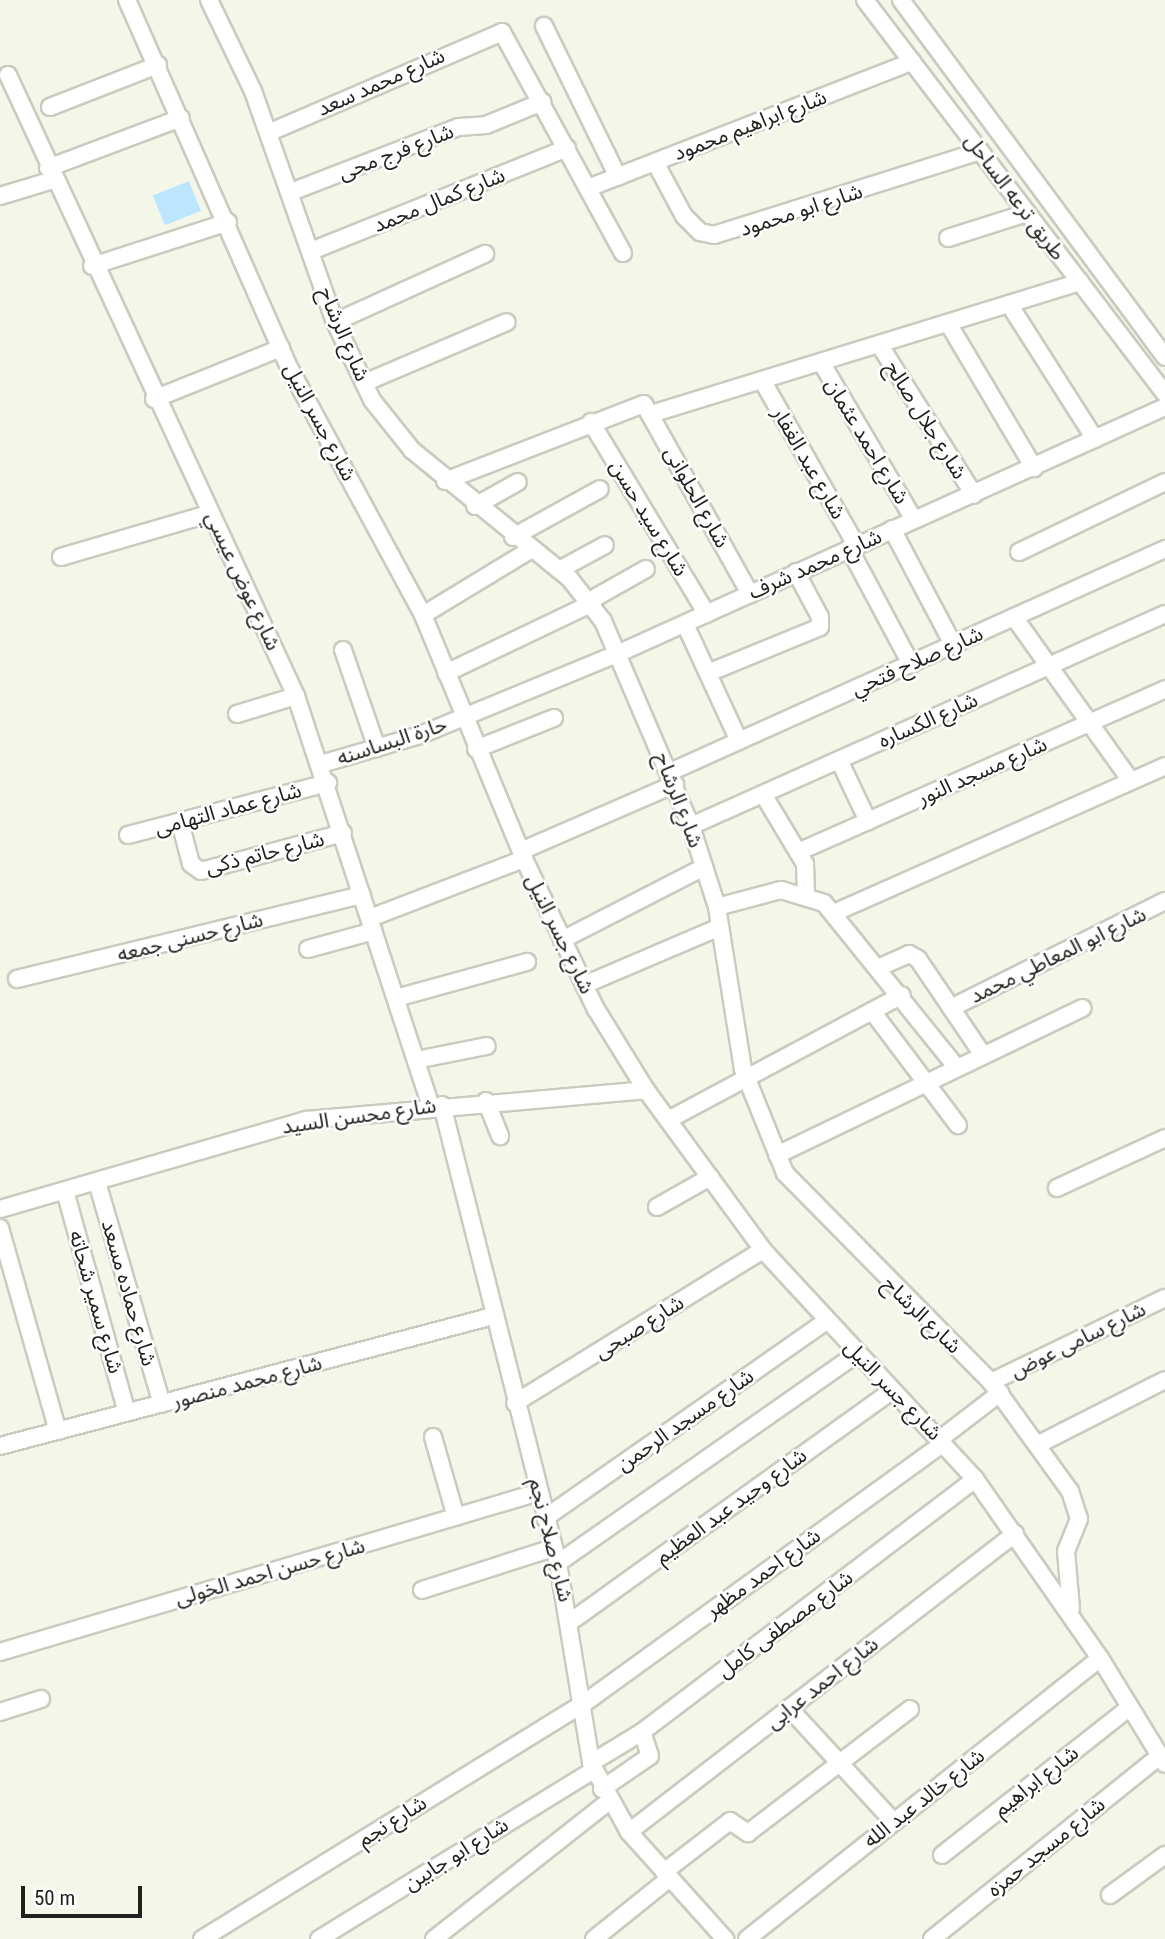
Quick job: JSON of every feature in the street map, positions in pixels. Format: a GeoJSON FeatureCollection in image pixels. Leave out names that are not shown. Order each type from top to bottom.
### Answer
{"type":"FeatureCollection","features":[{"type":"Feature","properties":{"kind":"street","name":"شارع جسر النيل"},"geometry":{"type":"LineString","coordinates":[[127,0],[228,222],[281,348],[423,615],[476,749],[522,855],[584,985],[646,1090],[763,1250],[975,1479],[1072,1615],[1162,1760]]}},
{"type":"Feature","properties":{"kind":"street","name":"شارع الرشاح"},"geometry":{"type":"LineString","coordinates":[[209,0],[268,133],[335,322],[385,420],[445,481],[513,537],[559,570],[592,602],[691,826],[717,907],[745,1077],[778,1155],[798,1191],[995,1388],[1038,1444],[1077,1505],[1077,1531],[1066,1551],[1072,1615]]}},
{"type":"Feature","properties":{"kind":"street","name":"طريق ترعه الساحل"},"geometry":{"type":"LineString","coordinates":[[865,0],[1165,394]]}},
{"type":"Feature","properties":{"kind":"street","name":"طريق ترعه الساحل"},"geometry":{"type":"LineString","coordinates":[[901,0],[1165,357]]}},
{"type":"Feature","properties":{"kind":"street"},"geometry":{"type":"LineString","coordinates":[[544,26],[618,177]]}},
{"type":"Feature","properties":{"kind":"street","name":"شارع محمد سعد"},"geometry":{"type":"LineString","coordinates":[[268,133],[495,32],[505,34],[542,102]]}},
{"type":"Feature","properties":{"kind":"street","name":"شارع ابراهيم محمود"},"geometry":{"type":"LineString","coordinates":[[588,188],[912,62]]}},
{"type":"Feature","properties":{"kind":"street"},"geometry":{"type":"LineString","coordinates":[[50,107],[158,65]]}},
{"type":"Feature","properties":{"kind":"street","name":"شارع عوض عيسي"},"geometry":{"type":"LineString","coordinates":[[8,75],[92,267],[296,696],[328,783],[416,1060],[436,1105]]}},
{"type":"Feature","properties":{"kind":"street"},"geometry":{"type":"LineString","coordinates":[[542,102],[624,253]]}},
{"type":"Feature","properties":{"kind":"street","name":"شارع فرج محى"},"geometry":{"type":"LineString","coordinates":[[290,192],[459,127],[486,125],[542,102]]}},
{"type":"Feature","properties":{"kind":"street"},"geometry":{"type":"LineString","coordinates":[[0,196],[181,118]]}},
{"type":"Feature","properties":{"kind":"street","name":"شارع كمال محمد"},"geometry":{"type":"LineString","coordinates":[[311,251],[567,148]]}},
{"type":"Feature","properties":{"kind":"street","name":"شارع ابو محمود"},"geometry":{"type":"LineString","coordinates":[[655,162],[684,216],[700,232],[713,235],[980,151]]}},
{"type":"Feature","properties":{"kind":"street"},"geometry":{"type":"LineString","coordinates":[[948,238],[1027,214]]}},
{"type":"Feature","properties":{"kind":"street"},"geometry":{"type":"LineString","coordinates":[[92,267],[228,222]]}},
{"type":"Feature","properties":{"kind":"street"},"geometry":{"type":"LineString","coordinates":[[335,322],[485,254]]}},
{"type":"Feature","properties":{"kind":"street"},"geometry":{"type":"LineString","coordinates":[[445,481],[591,422],[762,380],[1080,282]]}},
{"type":"Feature","properties":{"kind":"street"},"geometry":{"type":"LineString","coordinates":[[1009,304],[1095,439]]}},
{"type":"Feature","properties":{"kind":"street"},"geometry":{"type":"LineString","coordinates":[[364,383],[507,322]]}},
{"type":"Feature","properties":{"kind":"street"},"geometry":{"type":"LineString","coordinates":[[948,323],[1034,468]]}},
{"type":"Feature","properties":{"kind":"street","name":"شارع جلال صالح"},"geometry":{"type":"LineString","coordinates":[[879,344],[974,495]]}},
{"type":"Feature","properties":{"kind":"street"},"geometry":{"type":"LineString","coordinates":[[155,399],[281,348]]}},
{"type":"Feature","properties":{"kind":"street","name":"شارع احمد عثمان"},"geometry":{"type":"LineString","coordinates":[[821,362],[914,520]]}},
{"type":"Feature","properties":{"kind":"street","name":"شارع عبد الغفار"},"geometry":{"type":"LineString","coordinates":[[762,380],[852,547],[911,664]]}},
{"type":"Feature","properties":{"kind":"street","name":"شارع محمد شرف"},"geometry":{"type":"LineString","coordinates":[[463,717],[685,624],[1165,407]]}},
{"type":"Feature","properties":{"kind":"street","name":"شارع الحلوانى"},"geometry":{"type":"LineString","coordinates":[[646,409],[750,594]]}},
{"type":"Feature","properties":{"kind":"street","name":"شارع سيد حسن"},"geometry":{"type":"LineString","coordinates":[[591,422],[707,614]]}},
{"type":"Feature","properties":{"kind":"street"},"geometry":{"type":"LineString","coordinates":[[475,506],[518,482]]}},
{"type":"Feature","properties":{"kind":"street"},"geometry":{"type":"LineString","coordinates":[[1018,552],[1165,482]]}},
{"type":"Feature","properties":{"kind":"street"},"geometry":{"type":"LineString","coordinates":[[513,537],[600,489]]}},
{"type":"Feature","properties":{"kind":"street"},"geometry":{"type":"LineString","coordinates":[[61,557],[211,513]]}},
{"type":"Feature","properties":{"kind":"street"},"geometry":{"type":"LineString","coordinates":[[892,529],[953,645]]}},
{"type":"Feature","properties":{"kind":"street"},"geometry":{"type":"LineString","coordinates":[[559,570],[605,545]]}},
{"type":"Feature","properties":{"kind":"street","name":"شارع صلاح فتحي"},"geometry":{"type":"LineString","coordinates":[[308,949],[372,924],[522,855],[739,741],[1165,549]]}},
{"type":"Feature","properties":{"kind":"street"},"geometry":{"type":"LineString","coordinates":[[423,615],[530,550]]}},
{"type":"Feature","properties":{"kind":"street"},"geometry":{"type":"LineString","coordinates":[[446,673],[592,602],[646,569]]}},
{"type":"Feature","properties":{"kind":"street"},"geometry":{"type":"LineString","coordinates":[[708,673],[820,626],[820,617],[796,572]]}},
{"type":"Feature","properties":{"kind":"street","name":"شارع الكساره"},"geometry":{"type":"LineString","coordinates":[[691,826],[1165,614]]}},
{"type":"Feature","properties":{"kind":"street"},"geometry":{"type":"LineString","coordinates":[[1014,617],[1131,781]]}},
{"type":"Feature","properties":{"kind":"street"},"geometry":{"type":"LineString","coordinates":[[685,624],[739,741]]}},
{"type":"Feature","properties":{"kind":"street"},"geometry":{"type":"LineString","coordinates":[[343,650],[377,748]]}},
{"type":"Feature","properties":{"kind":"street","name":"شارع مسجد النور"},"geometry":{"type":"LineString","coordinates":[[798,852],[1165,689]]}},
{"type":"Feature","properties":{"kind":"street"},"geometry":{"type":"LineString","coordinates":[[237,714],[296,696]]}},
{"type":"Feature","properties":{"kind":"street","name":"حارة البساسنه"},"geometry":{"type":"LineString","coordinates":[[321,764],[377,748],[463,717]]}},
{"type":"Feature","properties":{"kind":"street"},"geometry":{"type":"LineString","coordinates":[[476,749],[554,718]]}},
{"type":"Feature","properties":{"kind":"street"},"geometry":{"type":"LineString","coordinates":[[839,760],[869,821]]}},
{"type":"Feature","properties":{"kind":"street"},"geometry":{"type":"LineString","coordinates":[[836,912],[1165,766]]}},
{"type":"Feature","properties":{"kind":"street","name":"شارع عماد التهامى"},"geometry":{"type":"LineString","coordinates":[[128,835],[328,783]]}},
{"type":"Feature","properties":{"kind":"street"},"geometry":{"type":"LineString","coordinates":[[763,794],[807,869],[806,894]]}},
{"type":"Feature","properties":{"kind":"street","name":"شارع حاتم ذكى"},"geometry":{"type":"LineString","coordinates":[[180,822],[191,864],[201,871],[343,833]]}},
{"type":"Feature","properties":{"kind":"street"},"geometry":{"type":"LineString","coordinates":[[562,940],[704,867]]}},
{"type":"Feature","properties":{"kind":"street"},"geometry":{"type":"LineString","coordinates":[[717,907],[781,890],[806,894],[836,912],[957,1068]]}},
{"type":"Feature","properties":{"kind":"street","name":"شارع حسنى جمعه"},"geometry":{"type":"LineString","coordinates":[[17,979],[362,895]]}},
{"type":"Feature","properties":{"kind":"street","name":"شارع ابو المعاطي محمد"},"geometry":{"type":"LineString","coordinates":[[951,1008],[1165,901]]}},
{"type":"Feature","properties":{"kind":"street"},"geometry":{"type":"LineString","coordinates":[[584,985],[720,927]]}},
{"type":"Feature","properties":{"kind":"street"},"geometry":{"type":"LineString","coordinates":[[880,967],[916,957],[983,1055]]}},
{"type":"Feature","properties":{"kind":"street"},"geometry":{"type":"LineString","coordinates":[[396,998],[527,962]]}},
{"type":"Feature","properties":{"kind":"street"},"geometry":{"type":"LineString","coordinates":[[668,1120],[901,995]]}},
{"type":"Feature","properties":{"kind":"street"},"geometry":{"type":"LineString","coordinates":[[778,1155],[1082,1008]]}},
{"type":"Feature","properties":{"kind":"street"},"geometry":{"type":"LineString","coordinates":[[872,1011],[958,1125]]}},
{"type":"Feature","properties":{"kind":"street"},"geometry":{"type":"LineString","coordinates":[[416,1060],[487,1046]]}},
{"type":"Feature","properties":{"kind":"street","name":"شارع محسن السيد"},"geometry":{"type":"LineString","coordinates":[[0,1209],[295,1122],[436,1105],[646,1090]]}},
{"type":"Feature","properties":{"kind":"street"},"geometry":{"type":"LineString","coordinates":[[485,1101],[500,1136]]}},
{"type":"Feature","properties":{"kind":"street","name":"شارع صلاح نجم"},"geometry":{"type":"LineString","coordinates":[[436,1105],[556,1555],[570,1622],[593,1766],[605,1795],[629,1832],[725,1939]]}},
{"type":"Feature","properties":{"kind":"street"},"geometry":{"type":"LineString","coordinates":[[1057,1188],[1165,1138]]}},
{"type":"Feature","properties":{"kind":"street"},"geometry":{"type":"LineString","coordinates":[[657,1207],[710,1177]]}},
{"type":"Feature","properties":{"kind":"street","name":"شارع حماده مسعد"},"geometry":{"type":"LineString","coordinates":[[97,1182],[162,1404]]}},
{"type":"Feature","properties":{"kind":"street","name":"شارع سمير شحاته"},"geometry":{"type":"LineString","coordinates":[[65,1191],[127,1413]]}},
{"type":"Feature","properties":{"kind":"street"},"geometry":{"type":"LineString","coordinates":[[0,1228],[58,1431]]}},
{"type":"Feature","properties":{"kind":"street","name":"شارع صبحى"},"geometry":{"type":"LineString","coordinates":[[515,1403],[763,1250]]}},
{"type":"Feature","properties":{"kind":"street","name":"شارع سامى عوض"},"geometry":{"type":"LineString","coordinates":[[942,1441],[995,1388],[1165,1298]]}},
{"type":"Feature","properties":{"kind":"street","name":"شارع محمد منصور"},"geometry":{"type":"LineString","coordinates":[[0,1446],[493,1316]]}},
{"type":"Feature","properties":{"kind":"street","name":"شارع مسجد الرحمن"},"geometry":{"type":"LineString","coordinates":[[545,1518],[826,1321]]}},
{"type":"Feature","properties":{"kind":"street"},"geometry":{"type":"LineString","coordinates":[[422,1590],[556,1555],[857,1354]]}},
{"type":"Feature","properties":{"kind":"street"},"geometry":{"type":"LineString","coordinates":[[1038,1444],[1165,1380]]}},
{"type":"Feature","properties":{"kind":"street","name":"شارع وحيد عبد العظيم"},"geometry":{"type":"LineString","coordinates":[[570,1622],[892,1391]]}},
{"type":"Feature","properties":{"kind":"street"},"geometry":{"type":"LineString","coordinates":[[433,1437],[456,1517]]}},
{"type":"Feature","properties":{"kind":"street","name":"شارع احمد مظهر"},"geometry":{"type":"LineString","coordinates":[[583,1704],[942,1441]]}},
{"type":"Feature","properties":{"kind":"street","name":"شارع مصطفى كامل"},"geometry":{"type":"LineString","coordinates":[[593,1766],[642,1732],[975,1479]]}},
{"type":"Feature","properties":{"kind":"street","name":"شارع حسن احمد الخولى"},"geometry":{"type":"LineString","coordinates":[[0,1651],[539,1492]]}},
{"type":"Feature","properties":{"kind":"street","name":"شارع احمد عرابى"},"geometry":{"type":"LineString","coordinates":[[629,1832],[1015,1534]]}},
{"type":"Feature","properties":{"kind":"street","name":"شارع خالد عبد الله"},"geometry":{"type":"LineString","coordinates":[[747,1939],[1100,1658]]}},
{"type":"Feature","properties":{"kind":"street"},"geometry":{"type":"LineString","coordinates":[[0,1712],[41,1699]]}},
{"type":"Feature","properties":{"kind":"street","name":"شارع نجم"},"geometry":{"type":"LineString","coordinates":[[202,1939],[583,1704]]}},
{"type":"Feature","properties":{"kind":"street","name":"شارع ابراهيم"},"geometry":{"type":"LineString","coordinates":[[942,1855],[1130,1707]]}},
{"type":"Feature","properties":{"kind":"street"},"geometry":{"type":"LineString","coordinates":[[789,1708],[894,1822]]}},
{"type":"Feature","properties":{"kind":"street"},"geometry":{"type":"LineString","coordinates":[[594,1939],[730,1821],[748,1833],[910,1709]]}},
{"type":"Feature","properties":{"kind":"street"},"geometry":{"type":"LineString","coordinates":[[434,1939],[650,1756],[642,1732]]}},
{"type":"Feature","properties":{"kind":"street","name":"شارع مسجد حمزه"},"geometry":{"type":"LineString","coordinates":[[932,1939],[1162,1760]]}},
{"type":"Feature","properties":{"kind":"street","name":"شارع ابو جابين"},"geometry":{"type":"LineString","coordinates":[[319,1939],[593,1766]]}},
{"type":"Feature","properties":{"kind":"street"},"geometry":{"type":"LineString","coordinates":[[1110,1895],[1165,1855]]}},
{"type":"Feature","properties":{"kind":"building"},"geometry":{"type":"Polygon","coordinates":[[[189,181],[201,211],[165,225],[153,196],[189,181]]]}}]}
